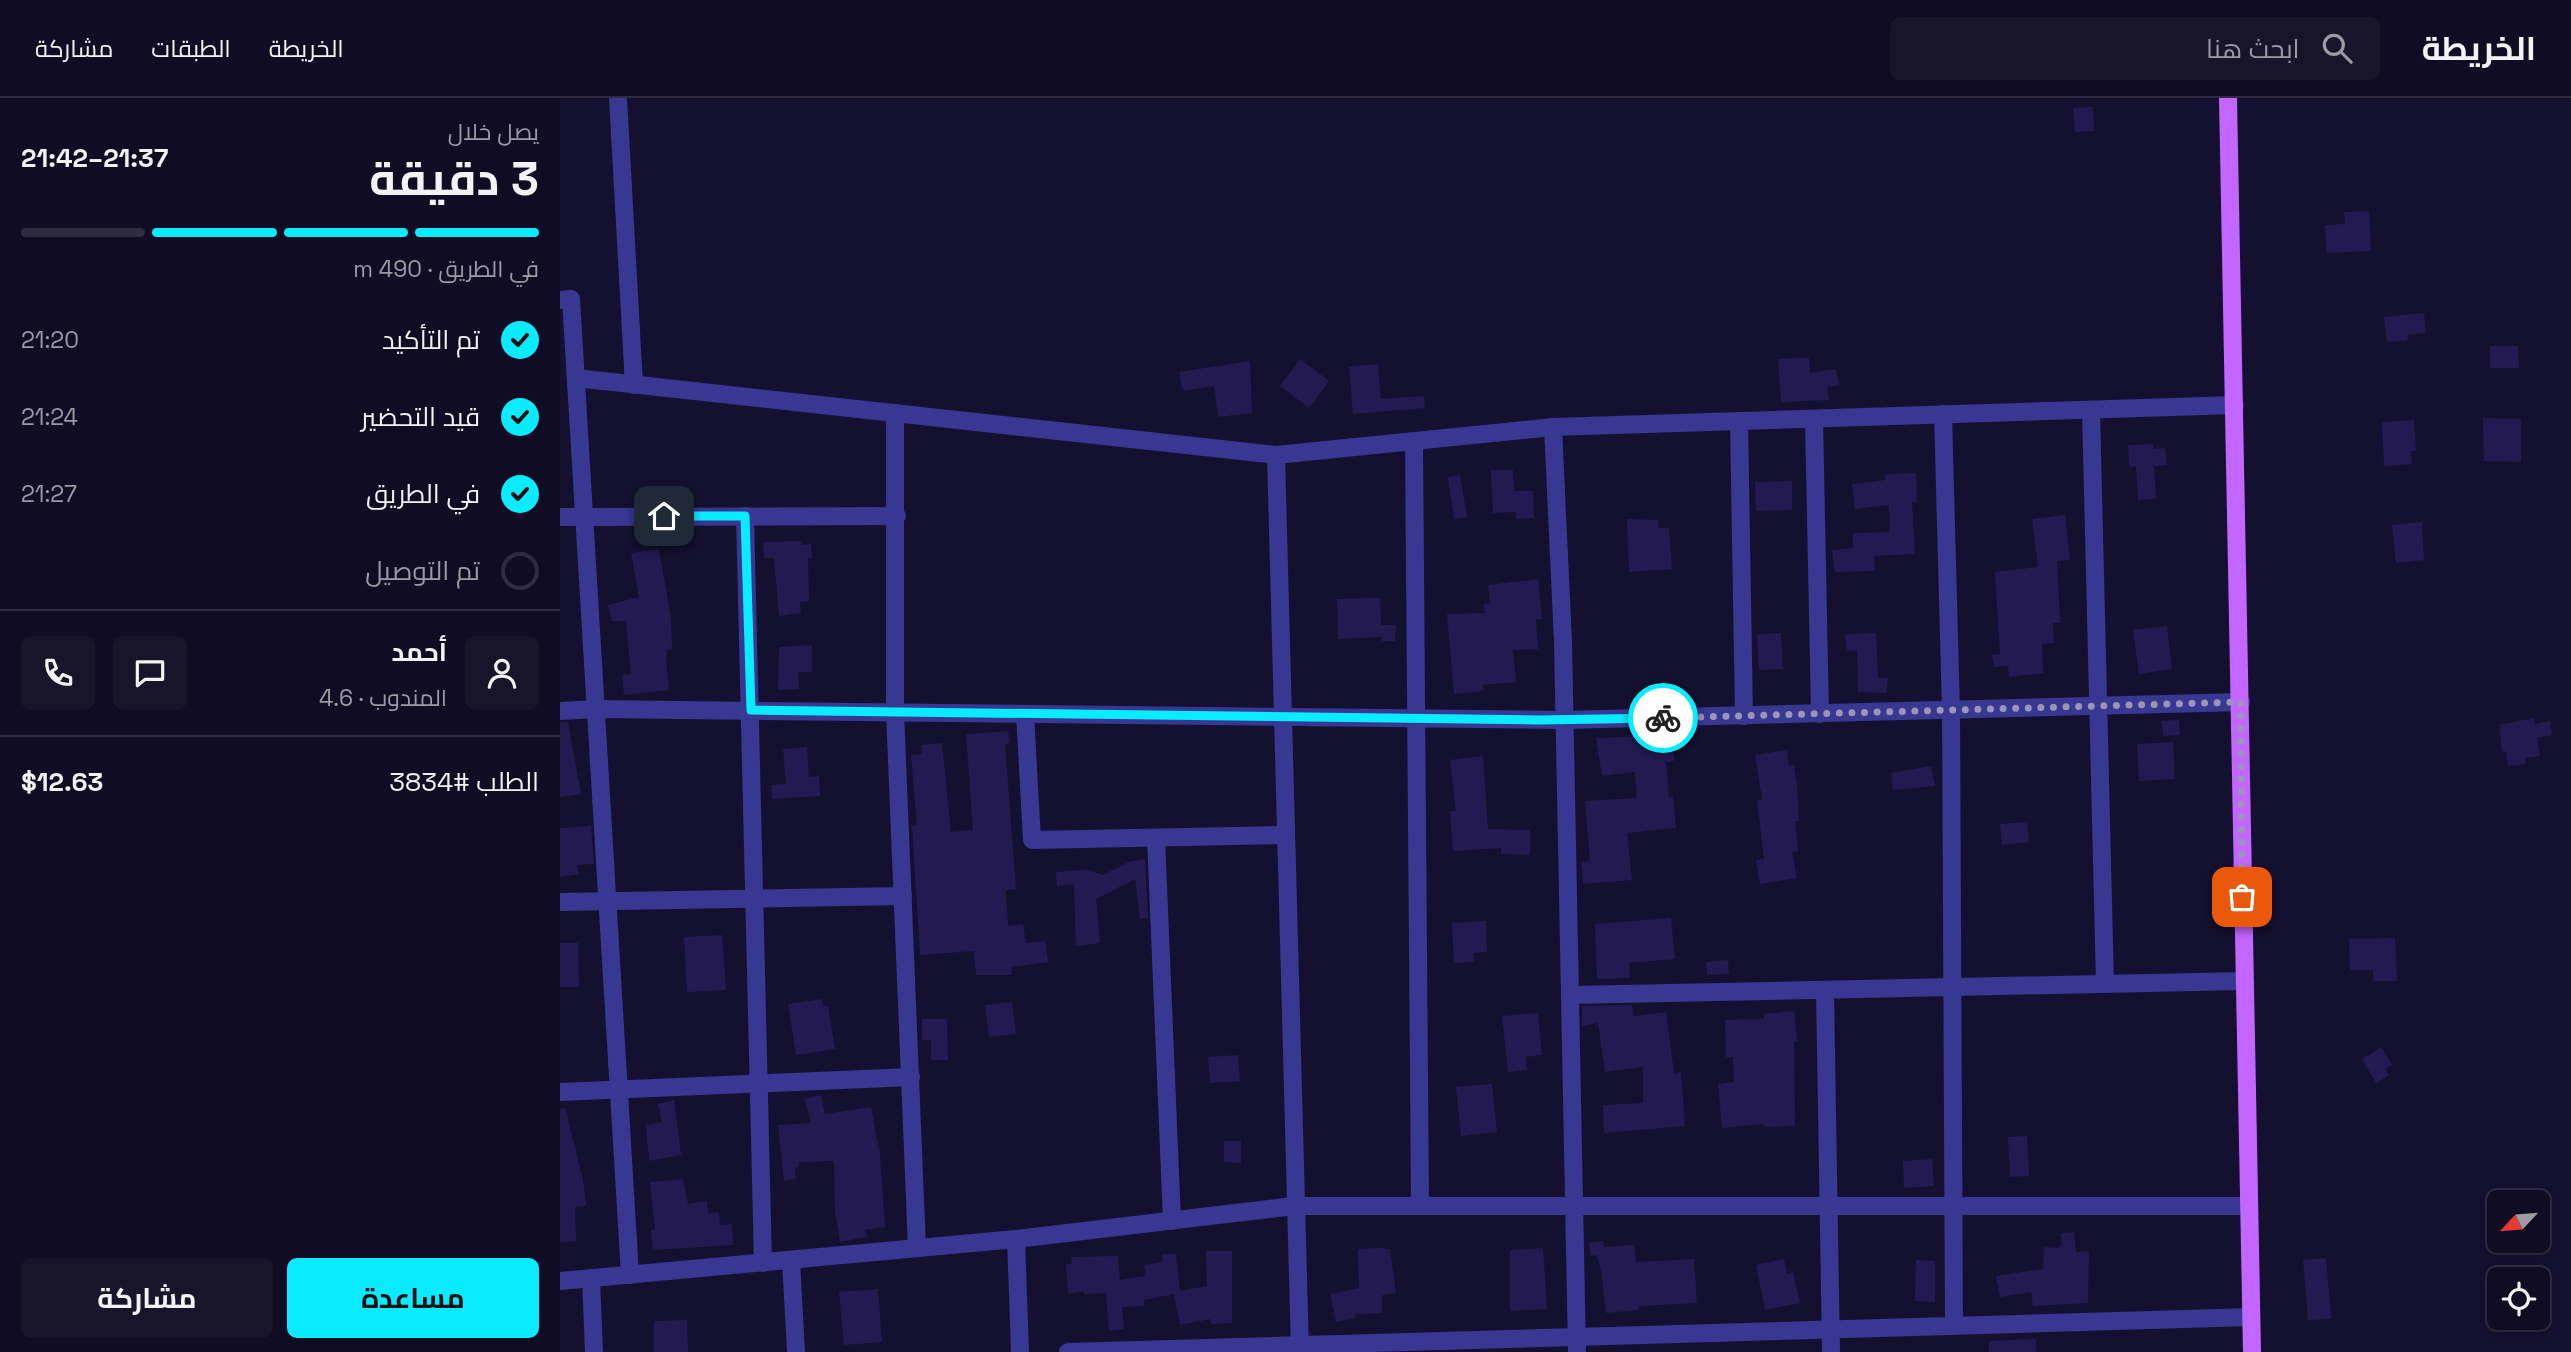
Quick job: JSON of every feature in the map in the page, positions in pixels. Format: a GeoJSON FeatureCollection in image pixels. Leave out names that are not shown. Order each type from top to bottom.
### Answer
{"type":"FeatureCollection","features":[{"type":"Feature","properties":{"kind":"main road"},"geometry":{"type":"LineString","coordinates":[[2228,98],[2252,1352]]}},
{"type":"Feature","properties":{"kind":"street"},"geometry":{"type":"LineString","coordinates":[[618,98],[634,385]]}},
{"type":"Feature","properties":{"kind":"street"},"geometry":{"type":"LineString","coordinates":[[560,300],[571,299],[630,1275]]}},
{"type":"Feature","properties":{"kind":"street"},"geometry":{"type":"LineString","coordinates":[[576,378],[1276,455],[1553,427],[2235,405]]}},
{"type":"Feature","properties":{"kind":"street"},"geometry":{"type":"LineString","coordinates":[[2091,410],[2105,984]]}},
{"type":"Feature","properties":{"kind":"street"},"geometry":{"type":"LineString","coordinates":[[895,413],[895,712],[917,1248]]}},
{"type":"Feature","properties":{"kind":"street"},"geometry":{"type":"LineString","coordinates":[[1943,414],[1951,711],[1954,1326]]}},
{"type":"Feature","properties":{"kind":"street"},"geometry":{"type":"LineString","coordinates":[[1814,419],[1820,714]]}},
{"type":"Feature","properties":{"kind":"street"},"geometry":{"type":"LineString","coordinates":[[1739,421],[1744,716]]}},
{"type":"Feature","properties":{"kind":"street"},"geometry":{"type":"LineString","coordinates":[[1553,427],[1564,720],[1577,1345]]}},
{"type":"Feature","properties":{"kind":"street"},"geometry":{"type":"LineString","coordinates":[[1414,441],[1420,1206]]}},
{"type":"Feature","properties":{"kind":"street"},"geometry":{"type":"LineString","coordinates":[[1276,455],[1294,1206],[1300,1349]]}},
{"type":"Feature","properties":{"kind":"street"},"geometry":{"type":"LineString","coordinates":[[745,516],[763,1263]]}},
{"type":"Feature","properties":{"kind":"street"},"geometry":{"type":"LineString","coordinates":[[560,517],[897,516]]}},
{"type":"Feature","properties":{"kind":"street"},"geometry":{"type":"LineString","coordinates":[[560,711],[751,710],[1564,720],[2241,702]]}},
{"type":"Feature","properties":{"kind":"street"},"geometry":{"type":"LineString","coordinates":[[1025,714],[1032,840],[1285,835]]}},
{"type":"Feature","properties":{"kind":"street"},"geometry":{"type":"LineString","coordinates":[[1156,838],[1172,1221]]}},
{"type":"Feature","properties":{"kind":"street"},"geometry":{"type":"LineString","coordinates":[[560,902],[903,896]]}},
{"type":"Feature","properties":{"kind":"street"},"geometry":{"type":"LineString","coordinates":[[1570,995],[2243,981]]}},
{"type":"Feature","properties":{"kind":"street"},"geometry":{"type":"LineString","coordinates":[[1825,990],[1831,1352]]}},
{"type":"Feature","properties":{"kind":"street"},"geometry":{"type":"LineString","coordinates":[[560,1092],[911,1077]]}},
{"type":"Feature","properties":{"kind":"street"},"geometry":{"type":"LineString","coordinates":[[560,1281],[1017,1239],[1294,1206],[2248,1206]]}},
{"type":"Feature","properties":{"kind":"street"},"geometry":{"type":"LineString","coordinates":[[1017,1239],[1020,1352]]}},
{"type":"Feature","properties":{"kind":"street"},"geometry":{"type":"LineString","coordinates":[[791,1260],[796,1352]]}},
{"type":"Feature","properties":{"kind":"street"},"geometry":{"type":"LineString","coordinates":[[591,1278],[594,1352]]}},
{"type":"Feature","properties":{"kind":"street"},"geometry":{"type":"LineString","coordinates":[[1068,1352],[1577,1345],[1830,1330],[2251,1317]]}},
{"type":"Feature","properties":{"kind":"building"},"geometry":{"type":"Polygon","coordinates":[[[2093,107],[2094,131],[2075,132],[2073,108],[2093,107]]]}},
{"type":"Feature","properties":{"kind":"building"},"geometry":{"type":"Polygon","coordinates":[[[2369,211],[2371,251],[2327,253],[2325,225],[2345,224],[2344,212],[2369,211]]]}},
{"type":"Feature","properties":{"kind":"building"},"geometry":{"type":"Polygon","coordinates":[[[2424,313],[2426,333],[2407,335],[2408,340],[2387,342],[2384,317],[2424,313]]]}},
{"type":"Feature","properties":{"kind":"building"},"geometry":{"type":"Polygon","coordinates":[[[2490,346],[2518,346],[2519,368],[2490,368],[2490,346]]]}},
{"type":"Feature","properties":{"kind":"building"},"geometry":{"type":"Polygon","coordinates":[[[1809,358],[1810,373],[1836,369],[1839,385],[1827,387],[1829,400],[1781,402],[1778,359],[1809,358]]]}},
{"type":"Feature","properties":{"kind":"building"},"geometry":{"type":"Polygon","coordinates":[[[1300,359],[1329,381],[1309,408],[1280,386],[1300,359]]]}},
{"type":"Feature","properties":{"kind":"building"},"geometry":{"type":"Polygon","coordinates":[[[1250,361],[1252,413],[1218,417],[1214,386],[1183,391],[1179,372],[1250,361]]]}},
{"type":"Feature","properties":{"kind":"building"},"geometry":{"type":"Polygon","coordinates":[[[1378,364],[1381,399],[1424,396],[1425,408],[1353,414],[1349,367],[1378,364]]]}},
{"type":"Feature","properties":{"kind":"building"},"geometry":{"type":"Polygon","coordinates":[[[2483,418],[2521,419],[2521,462],[2484,461],[2483,418]]]}},
{"type":"Feature","properties":{"kind":"building"},"geometry":{"type":"Polygon","coordinates":[[[2414,420],[2416,451],[2411,451],[2412,464],[2384,466],[2382,422],[2414,420]]]}},
{"type":"Feature","properties":{"kind":"building"},"geometry":{"type":"Polygon","coordinates":[[[2153,444],[2153,449],[2165,448],[2167,465],[2154,466],[2156,499],[2138,500],[2136,466],[2129,467],[2128,445],[2153,444]]]}},
{"type":"Feature","properties":{"kind":"building"},"geometry":{"type":"Polygon","coordinates":[[[1491,470],[1513,470],[1514,491],[1533,491],[1534,518],[1516,519],[1516,512],[1493,513],[1491,470]]]}},
{"type":"Feature","properties":{"kind":"building"},"geometry":{"type":"Polygon","coordinates":[[[1916,473],[1917,502],[1912,502],[1915,554],[1874,556],[1875,571],[1835,572],[1832,550],[1853,548],[1853,533],[1890,532],[1889,505],[1855,509],[1852,484],[1886,480],[1885,474],[1916,473]]]}},
{"type":"Feature","properties":{"kind":"building"},"geometry":{"type":"Polygon","coordinates":[[[1460,475],[1467,517],[1454,519],[1448,477],[1460,475]]]}},
{"type":"Feature","properties":{"kind":"building"},"geometry":{"type":"Polygon","coordinates":[[[1792,481],[1792,510],[1756,511],[1755,482],[1792,481]]]}},
{"type":"Feature","properties":{"kind":"building"},"geometry":{"type":"Polygon","coordinates":[[[2065,515],[2070,560],[2057,561],[2060,623],[2053,623],[2054,643],[2042,644],[2043,673],[2009,677],[2008,666],[1994,667],[1992,655],[2000,654],[1995,572],[2038,567],[2032,519],[2065,515]]]}},
{"type":"Feature","properties":{"kind":"building"},"geometry":{"type":"Polygon","coordinates":[[[1627,519],[1658,520],[1658,528],[1669,528],[1672,569],[1629,572],[1627,519]]]}},
{"type":"Feature","properties":{"kind":"building"},"geometry":{"type":"Polygon","coordinates":[[[2422,522],[2424,560],[2396,563],[2392,525],[2422,522]]]}},
{"type":"Feature","properties":{"kind":"building"},"geometry":{"type":"Polygon","coordinates":[[[801,541],[802,545],[811,544],[812,558],[808,558],[809,601],[800,602],[801,613],[779,616],[774,558],[764,558],[763,542],[801,541]]]}},
{"type":"Feature","properties":{"kind":"building"},"geometry":{"type":"Polygon","coordinates":[[[659,549],[671,618],[672,649],[667,650],[666,661],[669,690],[624,695],[622,675],[631,674],[626,621],[612,621],[608,605],[639,597],[631,553],[659,549]]]}},
{"type":"Feature","properties":{"kind":"building"},"geometry":{"type":"Polygon","coordinates":[[[1538,579],[1542,619],[1536,619],[1538,649],[1513,650],[1516,682],[1483,685],[1484,691],[1454,694],[1447,614],[1485,613],[1484,604],[1490,603],[1488,585],[1538,579]]]}},
{"type":"Feature","properties":{"kind":"building"},"geometry":{"type":"Polygon","coordinates":[[[1380,598],[1381,625],[1396,625],[1395,641],[1382,641],[1382,637],[1338,639],[1337,599],[1380,598]]]}},
{"type":"Feature","properties":{"kind":"building"},"geometry":{"type":"Polygon","coordinates":[[[2167,626],[2172,669],[2139,674],[2133,630],[2167,626]]]}},
{"type":"Feature","properties":{"kind":"building"},"geometry":{"type":"Polygon","coordinates":[[[1781,633],[1783,669],[1759,670],[1757,634],[1781,633]]]}},
{"type":"Feature","properties":{"kind":"building"},"geometry":{"type":"Polygon","coordinates":[[[1876,633],[1878,678],[1888,678],[1886,693],[1858,692],[1857,650],[1847,651],[1845,634],[1876,633]]]}},
{"type":"Feature","properties":{"kind":"building"},"geometry":{"type":"Polygon","coordinates":[[[812,645],[812,672],[798,672],[799,689],[778,690],[779,647],[812,645]]]}},
{"type":"Feature","properties":{"kind":"building"},"geometry":{"type":"Polygon","coordinates":[[[2534,718],[2535,724],[2550,721],[2552,735],[2537,738],[2540,756],[2525,758],[2526,764],[2508,766],[2506,751],[2502,752],[2499,725],[2534,718]]]}},
{"type":"Feature","properties":{"kind":"building"},"geometry":{"type":"Polygon","coordinates":[[[2179,720],[2180,735],[2163,736],[2162,721],[2179,720]]]}},
{"type":"Feature","properties":{"kind":"building"},"geometry":{"type":"Polygon","coordinates":[[[560,722],[568,722],[581,794],[560,797],[560,722]]]}},
{"type":"Feature","properties":{"kind":"building"},"geometry":{"type":"Polygon","coordinates":[[[1008,731],[1010,743],[1005,744],[1016,889],[1006,890],[1008,926],[1023,924],[1026,943],[1045,941],[1048,962],[1011,967],[1012,975],[976,975],[974,951],[920,955],[912,826],[917,825],[911,755],[922,754],[921,745],[942,743],[951,832],[973,830],[966,734],[1008,731]]]}},
{"type":"Feature","properties":{"kind":"building"},"geometry":{"type":"Polygon","coordinates":[[[1673,735],[1674,761],[1666,762],[1669,797],[1673,797],[1676,828],[1627,833],[1632,880],[1583,884],[1581,862],[1590,861],[1585,801],[1637,798],[1635,772],[1602,776],[1596,738],[1673,735]]]}},
{"type":"Feature","properties":{"kind":"building"},"geometry":{"type":"Polygon","coordinates":[[[2173,742],[2175,779],[2139,781],[2137,744],[2173,742]]]}},
{"type":"Feature","properties":{"kind":"building"},"geometry":{"type":"Polygon","coordinates":[[[807,747],[809,777],[819,776],[820,796],[772,799],[771,785],[786,784],[783,749],[807,747]]]}},
{"type":"Feature","properties":{"kind":"building"},"geometry":{"type":"Polygon","coordinates":[[[1787,750],[1789,766],[1794,765],[1797,785],[1799,821],[1795,821],[1798,851],[1792,852],[1797,878],[1760,884],[1756,860],[1764,859],[1757,800],[1762,799],[1755,755],[1787,750]]]}},
{"type":"Feature","properties":{"kind":"building"},"geometry":{"type":"Polygon","coordinates":[[[1483,756],[1488,829],[1530,830],[1530,855],[1501,854],[1501,848],[1453,851],[1450,811],[1456,811],[1450,760],[1483,756]]]}},
{"type":"Feature","properties":{"kind":"building"},"geometry":{"type":"Polygon","coordinates":[[[1931,766],[1935,786],[1893,790],[1891,773],[1931,766]]]}},
{"type":"Feature","properties":{"kind":"building"},"geometry":{"type":"Polygon","coordinates":[[[2027,822],[2029,842],[2002,845],[2000,824],[2027,822]]]}},
{"type":"Feature","properties":{"kind":"building"},"geometry":{"type":"Polygon","coordinates":[[[591,826],[594,864],[577,865],[579,874],[560,877],[560,828],[591,826]]]}},
{"type":"Feature","properties":{"kind":"building"},"geometry":{"type":"Polygon","coordinates":[[[1145,859],[1148,918],[1140,919],[1135,879],[1096,899],[1100,943],[1076,946],[1074,884],[1057,886],[1056,872],[1086,870],[1103,875],[1131,861],[1145,859]]]}},
{"type":"Feature","properties":{"kind":"building"},"geometry":{"type":"Polygon","coordinates":[[[1671,918],[1675,959],[1629,963],[1630,978],[1597,979],[1595,924],[1671,918]]]}},
{"type":"Feature","properties":{"kind":"building"},"geometry":{"type":"Polygon","coordinates":[[[1486,921],[1487,952],[1473,953],[1474,962],[1454,963],[1452,923],[1486,921]]]}},
{"type":"Feature","properties":{"kind":"building"},"geometry":{"type":"Polygon","coordinates":[[[722,935],[726,990],[687,992],[684,937],[722,935]]]}},
{"type":"Feature","properties":{"kind":"building"},"geometry":{"type":"Polygon","coordinates":[[[2395,938],[2397,981],[2373,981],[2373,970],[2350,970],[2349,939],[2395,938]]]}},
{"type":"Feature","properties":{"kind":"building"},"geometry":{"type":"Polygon","coordinates":[[[560,943],[578,943],[579,987],[560,987],[560,943]]]}},
{"type":"Feature","properties":{"kind":"building"},"geometry":{"type":"Polygon","coordinates":[[[1728,960],[1729,974],[1707,975],[1706,962],[1728,960]]]}},
{"type":"Feature","properties":{"kind":"building"},"geometry":{"type":"Polygon","coordinates":[[[822,999],[823,1006],[828,1006],[835,1049],[796,1055],[788,1004],[822,999]]]}},
{"type":"Feature","properties":{"kind":"building"},"geometry":{"type":"Polygon","coordinates":[[[1012,1002],[1016,1034],[989,1037],[985,1005],[1012,1002]]]}},
{"type":"Feature","properties":{"kind":"building"},"geometry":{"type":"Polygon","coordinates":[[[1632,1005],[1634,1016],[1666,1012],[1674,1073],[1681,1072],[1685,1126],[1604,1133],[1603,1105],[1643,1103],[1643,1067],[1605,1072],[1598,1023],[1582,1026],[1582,1006],[1632,1005]]]}},
{"type":"Feature","properties":{"kind":"building"},"geometry":{"type":"Polygon","coordinates":[[[1794,1011],[1797,1041],[1794,1041],[1795,1126],[1764,1127],[1763,1124],[1722,1128],[1718,1084],[1734,1082],[1733,1057],[1726,1057],[1725,1020],[1764,1019],[1764,1014],[1794,1011]]]}},
{"type":"Feature","properties":{"kind":"building"},"geometry":{"type":"Polygon","coordinates":[[[1538,1013],[1542,1055],[1526,1057],[1527,1070],[1508,1072],[1502,1016],[1538,1013]]]}},
{"type":"Feature","properties":{"kind":"building"},"geometry":{"type":"Polygon","coordinates":[[[922,1019],[947,1019],[948,1060],[931,1060],[931,1040],[922,1040],[922,1019]]]}},
{"type":"Feature","properties":{"kind":"building"},"geometry":{"type":"Polygon","coordinates":[[[2381,1047],[2392,1065],[2385,1069],[2389,1075],[2376,1083],[2362,1059],[2381,1047]]]}},
{"type":"Feature","properties":{"kind":"building"},"geometry":{"type":"Polygon","coordinates":[[[1238,1055],[1240,1081],[1210,1083],[1208,1057],[1238,1055]]]}},
{"type":"Feature","properties":{"kind":"building"},"geometry":{"type":"Polygon","coordinates":[[[1492,1084],[1497,1132],[1461,1136],[1456,1087],[1492,1084]]]}},
{"type":"Feature","properties":{"kind":"building"},"geometry":{"type":"Polygon","coordinates":[[[821,1095],[825,1114],[871,1107],[880,1154],[885,1227],[865,1230],[867,1237],[840,1242],[835,1212],[834,1161],[799,1162],[799,1167],[795,1168],[796,1179],[784,1181],[778,1125],[811,1123],[805,1099],[821,1095]]]}},
{"type":"Feature","properties":{"kind":"building"},"geometry":{"type":"Polygon","coordinates":[[[674,1100],[681,1155],[649,1161],[646,1125],[662,1122],[658,1104],[674,1100]]]}},
{"type":"Feature","properties":{"kind":"building"},"geometry":{"type":"Polygon","coordinates":[[[565,1108],[583,1180],[586,1206],[575,1207],[576,1241],[560,1242],[560,1109],[565,1108]]]}},
{"type":"Feature","properties":{"kind":"building"},"geometry":{"type":"Polygon","coordinates":[[[2027,1136],[2029,1176],[2010,1177],[2008,1137],[2027,1136]]]}},
{"type":"Feature","properties":{"kind":"building"},"geometry":{"type":"Polygon","coordinates":[[[1224,1141],[1241,1141],[1241,1163],[1224,1162],[1224,1141]]]}},
{"type":"Feature","properties":{"kind":"building"},"geometry":{"type":"Polygon","coordinates":[[[1932,1159],[1934,1186],[1904,1188],[1903,1161],[1932,1159]]]}},
{"type":"Feature","properties":{"kind":"building"},"geometry":{"type":"Polygon","coordinates":[[[683,1179],[688,1204],[707,1201],[708,1213],[719,1212],[720,1225],[732,1224],[733,1245],[653,1250],[651,1230],[655,1230],[650,1182],[683,1179]]]}},
{"type":"Feature","properties":{"kind":"building"},"geometry":{"type":"Polygon","coordinates":[[[2074,1232],[2076,1252],[2089,1251],[2088,1303],[2033,1306],[2031,1292],[2000,1297],[1996,1276],[2043,1269],[2044,1247],[2058,1248],[2062,1245],[2061,1233],[2074,1232]]]}},
{"type":"Feature","properties":{"kind":"building"},"geometry":{"type":"Polygon","coordinates":[[[1603,1241],[1604,1247],[1634,1245],[1636,1262],[1694,1259],[1697,1303],[1639,1306],[1639,1310],[1606,1313],[1601,1268],[1596,1255],[1591,1256],[1589,1243],[1603,1241]]]}},
{"type":"Feature","properties":{"kind":"building"},"geometry":{"type":"Polygon","coordinates":[[[1543,1248],[1547,1309],[1510,1311],[1510,1250],[1543,1248]]]}},
{"type":"Feature","properties":{"kind":"building"},"geometry":{"type":"Polygon","coordinates":[[[1358,1249],[1390,1249],[1396,1293],[1382,1295],[1382,1313],[1355,1314],[1356,1318],[1336,1322],[1330,1294],[1359,1288],[1358,1249]]]}},
{"type":"Feature","properties":{"kind":"building"},"geometry":{"type":"Polygon","coordinates":[[[1206,1251],[1232,1251],[1232,1323],[1211,1324],[1210,1319],[1180,1325],[1174,1294],[1144,1300],[1144,1306],[1122,1307],[1124,1329],[1109,1331],[1106,1293],[1084,1294],[1084,1291],[1068,1294],[1066,1264],[1072,1264],[1071,1257],[1118,1256],[1120,1280],[1146,1276],[1144,1265],[1163,1262],[1162,1254],[1176,1254],[1180,1291],[1207,1286],[1206,1251]]]}},
{"type":"Feature","properties":{"kind":"building"},"geometry":{"type":"Polygon","coordinates":[[[2326,1258],[2331,1319],[2308,1320],[2303,1260],[2326,1258]]]}},
{"type":"Feature","properties":{"kind":"building"},"geometry":{"type":"Polygon","coordinates":[[[1784,1259],[1787,1274],[1793,1272],[1800,1303],[1765,1310],[1756,1265],[1784,1259]]]}},
{"type":"Feature","properties":{"kind":"building"},"geometry":{"type":"Polygon","coordinates":[[[1916,1260],[1935,1261],[1935,1302],[1915,1301],[1916,1260]]]}},
{"type":"Feature","properties":{"kind":"building"},"geometry":{"type":"Polygon","coordinates":[[[878,1289],[882,1342],[844,1345],[839,1292],[878,1289]]]}},
{"type":"Feature","properties":{"kind":"building"},"geometry":{"type":"Polygon","coordinates":[[[687,1320],[688,1352],[654,1352],[654,1321],[687,1320]]]}},
{"type":"Feature","properties":{"kind":"building"},"geometry":{"type":"Polygon","coordinates":[[[2036,1339],[2036,1352],[1989,1352],[1989,1341],[2036,1339]]]}},
{"type":"Feature","properties":{"kind":"way so far"},"geometry":{"type":"LineString","coordinates":[[1663,718],[2241,702],[2242,897]]}},
{"type":"Feature","properties":{"kind":"route"},"geometry":{"type":"LineString","coordinates":[[664,516],[745,516],[751,710],[1539,720],[1663,718]]}}]}
